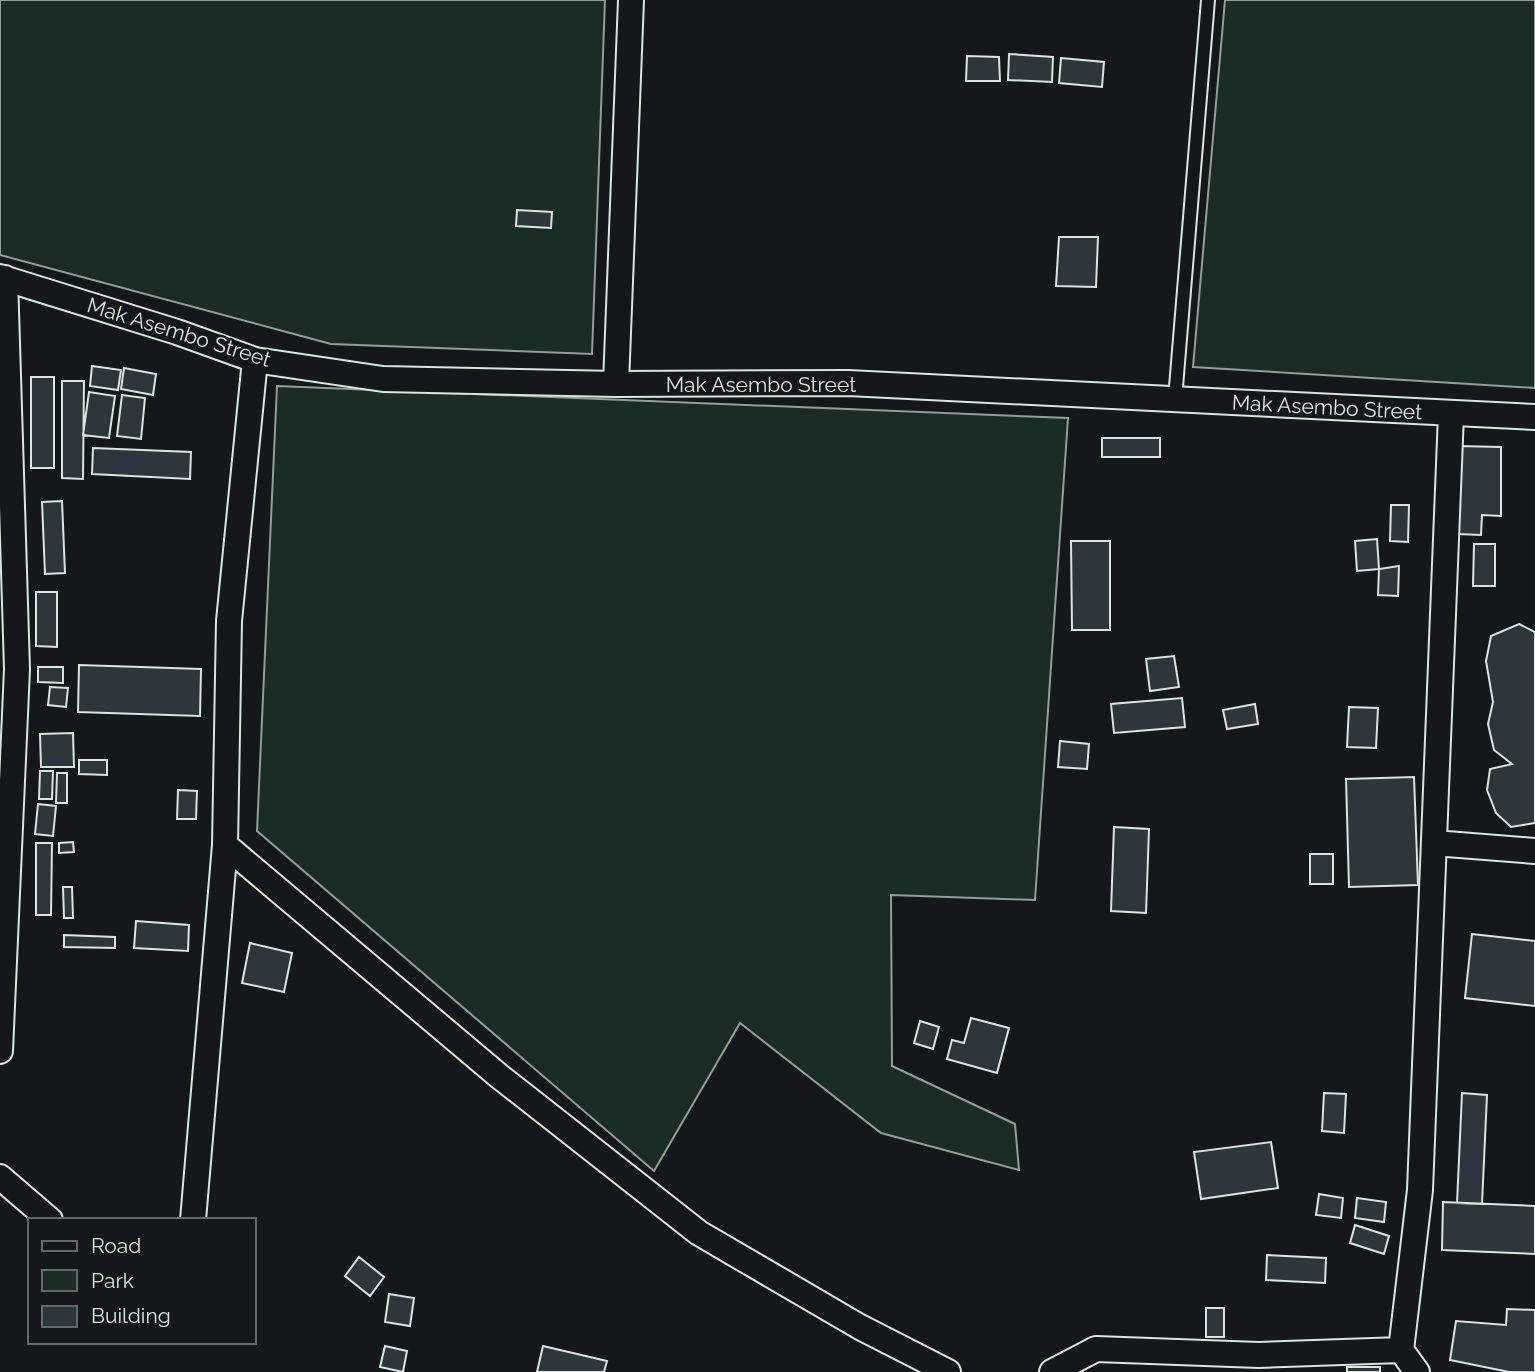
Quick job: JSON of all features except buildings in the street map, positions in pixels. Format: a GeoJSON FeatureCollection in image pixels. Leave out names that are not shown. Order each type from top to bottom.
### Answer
{"type":"FeatureCollection","features":[{"type":"Feature","properties":{"kind":"street"},"geometry":{"type":"LineString","coordinates":[[616,384],[631,0]]}},
{"type":"Feature","properties":{"kind":"street"},"geometry":{"type":"LineString","coordinates":[[0,1051],[17,669],[3,278]]}},
{"type":"Feature","properties":{"kind":"street","name":"Mak Asembo Street"},"geometry":{"type":"LineString","coordinates":[[3,278],[164,328],[255,360],[383,379],[616,384],[848,383],[1535,416]]}},
{"type":"Feature","properties":{"kind":"street"},"geometry":{"type":"LineString","coordinates":[[192,1218],[225,845],[229,621],[255,360]]}},
{"type":"Feature","properties":{"kind":"street"},"geometry":{"type":"LineString","coordinates":[[1417,1372],[1401,1350],[1420,1190],[1451,414]]}},
{"type":"Feature","properties":{"kind":"street"},"geometry":{"type":"LineString","coordinates":[[1434,843],[1535,850]]}},
{"type":"Feature","properties":{"kind":"street"},"geometry":{"type":"LineString","coordinates":[[225,845],[499,1076],[699,1233],[860,1326],[948,1372]]}},
{"type":"Feature","properties":{"kind":"street"},"geometry":{"type":"LineString","coordinates":[[0,1177],[48,1218]]}},
{"type":"Feature","properties":{"kind":"street"},"geometry":{"type":"LineString","coordinates":[[1052,1372],[1096,1349],[1259,1355],[1401,1350]]}},
{"type":"Feature","properties":{"kind":"lane"},"geometry":{"type":"LineString","coordinates":[[1175,399],[1208,0]]}},
{"type":"Feature","properties":{"kind":"green space"},"geometry":{"type":"Polygon","coordinates":[[[0,0],[605,0],[592,354],[331,344],[0,255],[0,0]]]}},
{"type":"Feature","properties":{"kind":"green space"},"geometry":{"type":"Polygon","coordinates":[[[1225,0],[1535,0],[1535,388],[1193,367],[1225,0]]]}},
{"type":"Feature","properties":{"kind":"green space"},"geometry":{"type":"Polygon","coordinates":[[[277,386],[1068,418],[1035,900],[891,895],[892,1066],[1015,1124],[1019,1170],[881,1133],[740,1023],[654,1171],[257,831],[277,386]]]}}]}
